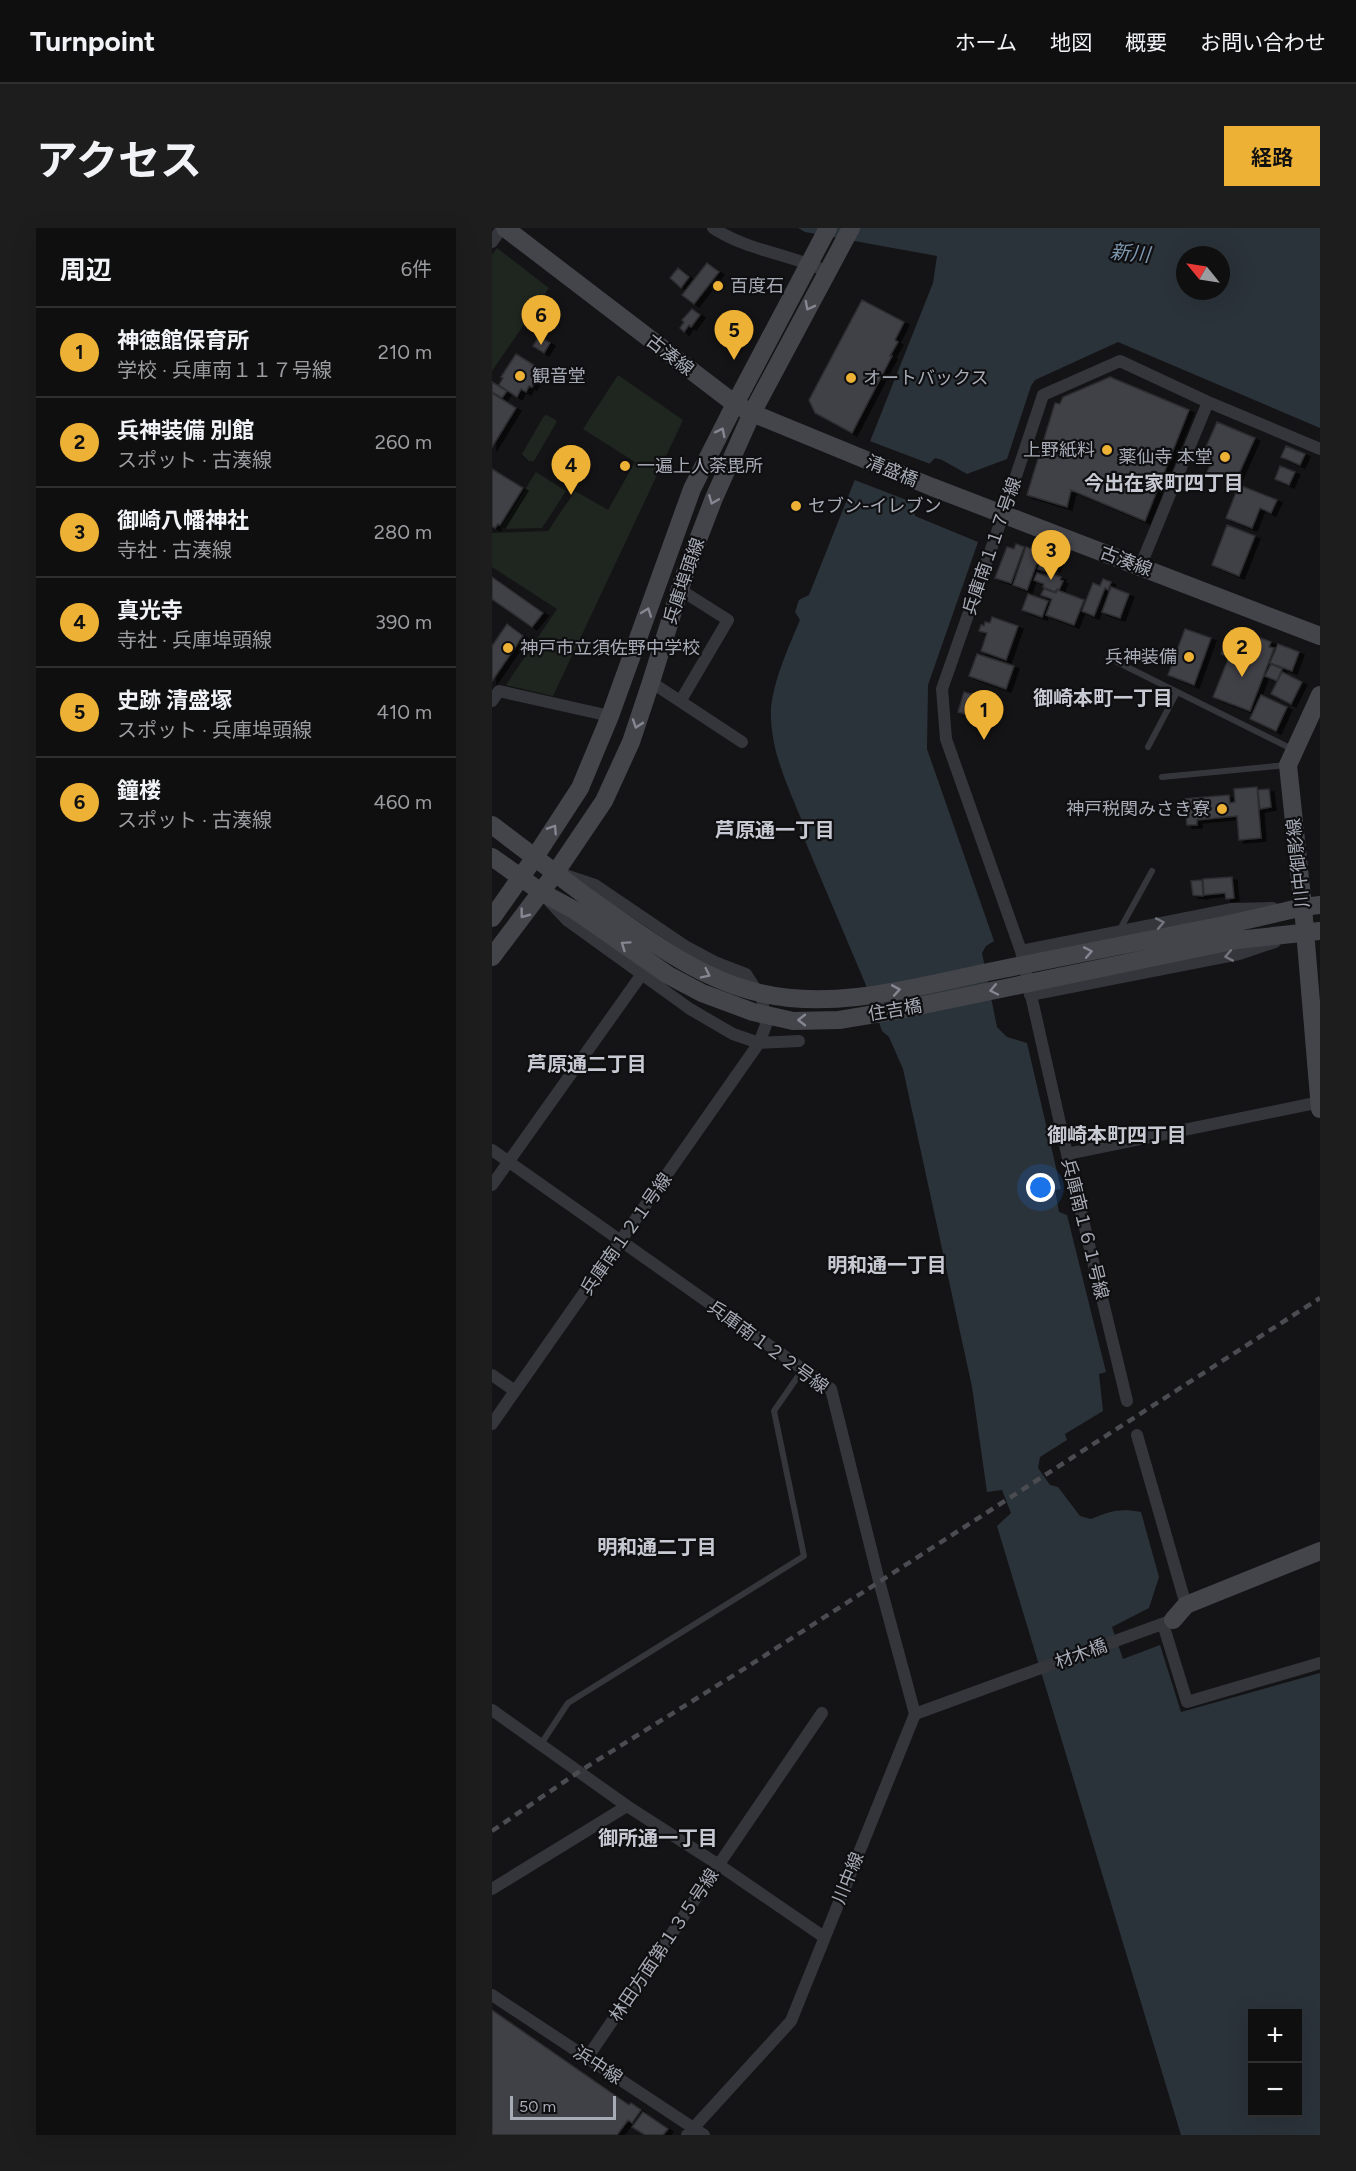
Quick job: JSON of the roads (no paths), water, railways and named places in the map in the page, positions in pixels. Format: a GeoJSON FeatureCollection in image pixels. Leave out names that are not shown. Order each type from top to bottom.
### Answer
{"type":"FeatureCollection","features":[{"type":"Feature","properties":{"kind":"street"},"geometry":{"type":"LineString","coordinates":[[492,242],[504,228]]}},
{"type":"Feature","properties":{"kind":"street","name":"古湊線"},"geometry":{"type":"LineString","coordinates":[[504,228],[735,404],[851,454]]}},
{"type":"Feature","properties":{"kind":"street"},"geometry":{"type":"LineString","coordinates":[[713,228],[731,240],[828,272]]}},
{"type":"Feature","properties":{"kind":"street","name":"兵庫埠頭線"},"geometry":{"type":"LineString","coordinates":[[492,918],[536,857],[580,788],[610,716],[692,489],[828,228]]}},
{"type":"Feature","properties":{"kind":"street","name":"兵庫埠頭線"},"geometry":{"type":"LineString","coordinates":[[492,957],[556,872],[604,801],[631,742],[682,583],[714,498],[752,413],[850,228]]}},
{"type":"Feature","properties":{"kind":"street","name":"兵庫南１１７号線"},"geometry":{"type":"LineString","coordinates":[[1021,951],[946,739],[942,689],[1043,395],[1120,361],[1208,402],[1320,449]]}},
{"type":"Feature","properties":{"kind":"street"},"geometry":{"type":"LineString","coordinates":[[1140,567],[1208,402]]}},
{"type":"Feature","properties":{"kind":"street","name":"清盛橋"},"geometry":{"type":"LineString","coordinates":[[851,454],[932,487]]}},
{"type":"Feature","properties":{"kind":"street","name":"古湊線"},"geometry":{"type":"LineString","coordinates":[[932,487],[1320,636]]}},
{"type":"Feature","properties":{"kind":"street"},"geometry":{"type":"LineString","coordinates":[[662,569],[728,620],[681,700]]}},
{"type":"Feature","properties":{"kind":"street"},"geometry":{"type":"LineString","coordinates":[[625,674],[651,682],[742,742]]}},
{"type":"Feature","properties":{"kind":"street"},"geometry":{"type":"LineString","coordinates":[[492,701],[499,691],[610,716]]}},
{"type":"Feature","properties":{"kind":"street","name":"川中御影線"},"geometry":{"type":"LineString","coordinates":[[1320,694],[1292,758],[1311,906],[1320,1109]]}},
{"type":"Feature","properties":{"kind":"street"},"geometry":{"type":"LineString","coordinates":[[492,825],[556,872],[581,904]]}},
{"type":"Feature","properties":{"kind":"street"},"geometry":{"type":"LineString","coordinates":[[492,857],[541,892],[568,921],[690,1009],[733,1034],[759,1043],[799,1041]]}},
{"type":"Feature","properties":{"kind":"street"},"geometry":{"type":"LineString","coordinates":[[556,872],[595,885],[685,945],[715,962],[746,974],[762,999],[766,1025],[759,1043]]}},
{"type":"Feature","properties":{"kind":"street"},"geometry":{"type":"LineString","coordinates":[[541,892],[581,904]]}},
{"type":"Feature","properties":{"kind":"street","name":"住吉橋"},"geometry":{"type":"LineString","coordinates":[[581,904],[711,976],[759,993],[798,1000],[839,999],[897,991],[1235,931]]}},
{"type":"Feature","properties":{"kind":"street"},"geometry":{"type":"LineString","coordinates":[[1021,951],[1232,909],[1311,906]]}},
{"type":"Feature","properties":{"kind":"street"},"geometry":{"type":"LineString","coordinates":[[1235,931],[1311,906]]}},
{"type":"Feature","properties":{"kind":"street"},"geometry":{"type":"LineString","coordinates":[[1235,931],[1312,932]]}},
{"type":"Feature","properties":{"kind":"street"},"geometry":{"type":"LineString","coordinates":[[1030,995],[1239,954],[1312,932]]}},
{"type":"Feature","properties":{"kind":"street","name":"兵庫南１６１号線"},"geometry":{"type":"LineString","coordinates":[[1021,951],[1127,1401]]}},
{"type":"Feature","properties":{"kind":"street"},"geometry":{"type":"LineString","coordinates":[[492,1185],[642,974]]}},
{"type":"Feature","properties":{"kind":"street","name":"兵庫南１２１号線"},"geometry":{"type":"LineString","coordinates":[[492,1424],[759,1043]]}},
{"type":"Feature","properties":{"kind":"street"},"geometry":{"type":"LineString","coordinates":[[1067,1154],[1320,1102]]}},
{"type":"Feature","properties":{"kind":"street","name":"兵庫南１２２号線"},"geometry":{"type":"LineString","coordinates":[[492,1150],[831,1389],[915,1714]]}},
{"type":"Feature","properties":{"kind":"street"},"geometry":{"type":"LineString","coordinates":[[492,1375],[515,1391]]}},
{"type":"Feature","properties":{"kind":"street"},"geometry":{"type":"LineString","coordinates":[[1137,1435],[1186,1605]]}},
{"type":"Feature","properties":{"kind":"street"},"geometry":{"type":"LineString","coordinates":[[1320,1551],[1186,1605],[1168,1622],[1187,1702],[1320,1663]]}},
{"type":"Feature","properties":{"kind":"street","name":"材木橋"},"geometry":{"type":"LineString","coordinates":[[915,1714],[1168,1622]]}},
{"type":"Feature","properties":{"kind":"street"},"geometry":{"type":"LineString","coordinates":[[492,1710],[627,1806],[719,1865],[824,1937]]}},
{"type":"Feature","properties":{"kind":"street","name":"林田方面第１３５号線"},"geometry":{"type":"LineString","coordinates":[[587,2058],[822,1713]]}},
{"type":"Feature","properties":{"kind":"street","name":"川中線"},"geometry":{"type":"LineString","coordinates":[[695,2133],[791,2021],[915,1714]]}},
{"type":"Feature","properties":{"kind":"street"},"geometry":{"type":"LineString","coordinates":[[492,1889],[627,1806]]}},
{"type":"Feature","properties":{"kind":"street","name":"浜中線"},"geometry":{"type":"LineString","coordinates":[[492,1995],[695,2133]]}},
{"type":"Feature","properties":{"kind":"lane"},"geometry":{"type":"LineString","coordinates":[[1117,662],[1177,692],[1292,758]]}},
{"type":"Feature","properties":{"kind":"lane"},"geometry":{"type":"LineString","coordinates":[[1148,747],[1177,692]]}},
{"type":"Feature","properties":{"kind":"lane"},"geometry":{"type":"LineString","coordinates":[[1162,777],[1292,758]]}},
{"type":"Feature","properties":{"kind":"lane"},"geometry":{"type":"LineString","coordinates":[[1118,932],[1152,871]]}},
{"type":"Feature","properties":{"kind":"lane"},"geometry":{"type":"LineString","coordinates":[[541,1744],[568,1703],[804,1556],[774,1411],[803,1369]]}},
{"type":"Feature","properties":{"kind":"water","name":"新川"},"geometry":{"type":"Polygon","coordinates":[[[798,228],[1320,228],[1320,428],[1118,342],[1035,380],[1007,459],[967,474],[935,458],[930,463],[913,506],[915,516],[978,542],[928,685],[927,749],[994,941],[986,946],[982,953],[997,1027],[1007,1037],[1027,1043],[1061,1189],[1055,1190],[1059,1212],[1067,1215],[1106,1372],[1099,1374],[1103,1411],[1065,1434],[1067,1440],[1040,1457],[1038,1468],[1050,1485],[1058,1487],[1080,1516],[1091,1519],[1115,1511],[1141,1512],[1159,1577],[1149,1608],[1112,1627],[1123,1659],[1160,1645],[1181,1712],[1320,1673],[1320,2135],[1181,2135],[997,1526],[1011,1513],[1002,1490],[987,1492],[972,1387],[903,1069],[889,1037],[882,1031],[865,983],[800,829],[802,821],[774,745],[771,718],[773,695],[800,620],[795,612],[799,600],[809,595],[933,283],[937,256],[805,232],[798,228]]]}},
{"type":"Feature","properties":{"kind":"railway"},"geometry":{"type":"LineString","coordinates":[[492,1831],[580,1771],[747,1667],[1320,1298]]}},
{"type":"Feature","properties":{"kind":"place","name":"百度石"},"geometry":{"type":"Point","coordinates":[718,286]}},
{"type":"Feature","properties":{"kind":"place","name":"鐘楼"},"geometry":{"type":"Point","coordinates":[541,345]}},
{"type":"Feature","properties":{"kind":"place","name":"史跡 清盛塚"},"geometry":{"type":"Point","coordinates":[734,360]}},
{"type":"Feature","properties":{"kind":"place","name":"観音堂"},"geometry":{"type":"Point","coordinates":[520,376]}},
{"type":"Feature","properties":{"kind":"place","name":"オートバックス"},"geometry":{"type":"Point","coordinates":[851,378]}},
{"type":"Feature","properties":{"kind":"place","name":"上野紙料"},"geometry":{"type":"Point","coordinates":[1107,450]}},
{"type":"Feature","properties":{"kind":"place","name":"薬仙寺 本堂"},"geometry":{"type":"Point","coordinates":[1225,457]}},
{"type":"Feature","properties":{"kind":"place","name":"一遍上人荼毘所"},"geometry":{"type":"Point","coordinates":[625,466]}},
{"type":"Feature","properties":{"kind":"place","name":"真光寺"},"geometry":{"type":"Point","coordinates":[571,495]}},
{"type":"Feature","properties":{"kind":"place","name":"セブン-イレブン"},"geometry":{"type":"Point","coordinates":[796,506]}},
{"type":"Feature","properties":{"kind":"place","name":"御崎八幡神社"},"geometry":{"type":"Point","coordinates":[1051,580]}},
{"type":"Feature","properties":{"kind":"place","name":"神戸市立須佐野中学校"},"geometry":{"type":"Point","coordinates":[508,648]}},
{"type":"Feature","properties":{"kind":"place","name":"兵神装備"},"geometry":{"type":"Point","coordinates":[1189,657]}},
{"type":"Feature","properties":{"kind":"place","name":"兵神装備 別館"},"geometry":{"type":"Point","coordinates":[1242,677]}},
{"type":"Feature","properties":{"kind":"place","name":"神徳館保育所"},"geometry":{"type":"Point","coordinates":[984,740]}},
{"type":"Feature","properties":{"kind":"place","name":"神戸税関みさき寮"},"geometry":{"type":"Point","coordinates":[1222,809]}},
{"type":"Feature","properties":{"kind":"district","name":"今出在家町四丁目"},"geometry":{"type":"Point","coordinates":[1164,483]}},
{"type":"Feature","properties":{"kind":"district","name":"御崎本町一丁目"},"geometry":{"type":"Point","coordinates":[1103,698]}},
{"type":"Feature","properties":{"kind":"district","name":"芦原通一丁目"},"geometry":{"type":"Point","coordinates":[775,830]}},
{"type":"Feature","properties":{"kind":"district","name":"芦原通二丁目"},"geometry":{"type":"Point","coordinates":[587,1064]}},
{"type":"Feature","properties":{"kind":"district","name":"御崎本町四丁目"},"geometry":{"type":"Point","coordinates":[1117,1135]}},
{"type":"Feature","properties":{"kind":"district","name":"明和通一丁目"},"geometry":{"type":"Point","coordinates":[887,1265]}},
{"type":"Feature","properties":{"kind":"district","name":"明和通二丁目"},"geometry":{"type":"Point","coordinates":[657,1547]}},
{"type":"Feature","properties":{"kind":"district","name":"御所通一丁目"},"geometry":{"type":"Point","coordinates":[658,1838]}}]}
